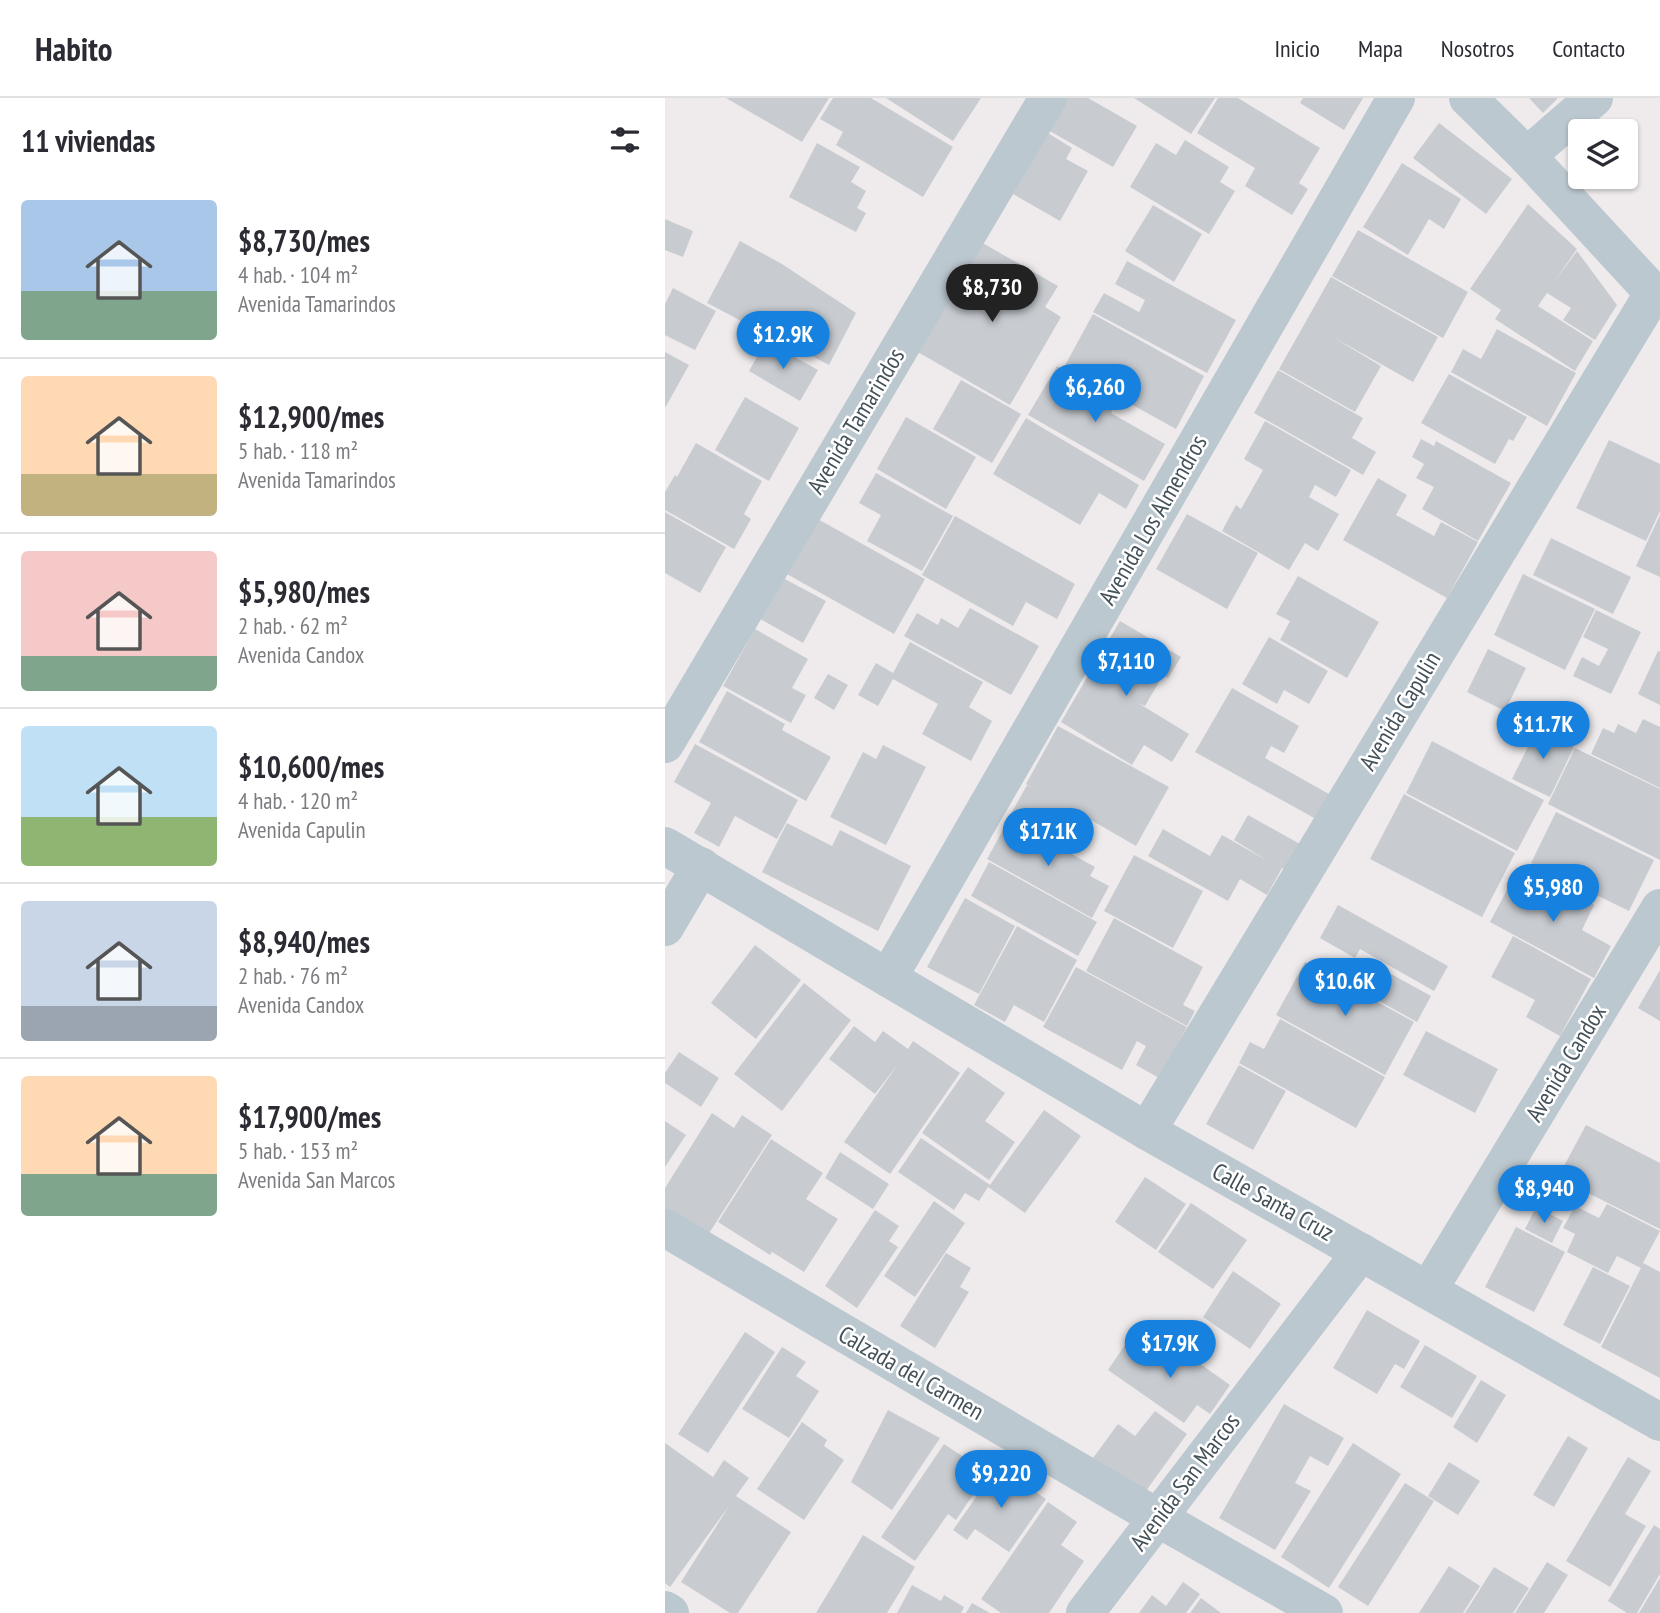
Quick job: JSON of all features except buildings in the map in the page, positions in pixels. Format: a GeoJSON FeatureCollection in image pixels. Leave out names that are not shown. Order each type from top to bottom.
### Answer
{"type":"FeatureCollection","features":[{"type":"Feature","properties":{"kind":"street","name":"Avenida Tamarindos"},"geometry":{"type":"LineString","coordinates":[[665,744],[1048,98]]}},
{"type":"Feature","properties":{"kind":"street","name":"Avenida Los Almendros"},"geometry":{"type":"LineString","coordinates":[[888,978],[1396,98]]}},
{"type":"Feature","properties":{"kind":"street"},"geometry":{"type":"LineString","coordinates":[[1468,98],[1527,156],[1657,296]]}},
{"type":"Feature","properties":{"kind":"street"},"geometry":{"type":"LineString","coordinates":[[1527,156],[1594,98]]}},
{"type":"Feature","properties":{"kind":"street","name":"Avenida Capulin"},"geometry":{"type":"LineString","coordinates":[[1147,1131],[1657,296]]}},
{"type":"Feature","properties":{"kind":"street","name":"Calle Santa Cruz"},"geometry":{"type":"LineString","coordinates":[[665,846],[1147,1131],[1660,1422]]}},
{"type":"Feature","properties":{"kind":"street"},"geometry":{"type":"LineString","coordinates":[[665,927],[701,866]]}},
{"type":"Feature","properties":{"kind":"street","name":"Avenida Candox"},"geometry":{"type":"LineString","coordinates":[[1429,1289],[1660,908]]}},
{"type":"Feature","properties":{"kind":"street","name":"Calzada del Carmen"},"geometry":{"type":"LineString","coordinates":[[665,1228],[1324,1613]]}},
{"type":"Feature","properties":{"kind":"street","name":"Avenida San Marcos"},"geometry":{"type":"LineString","coordinates":[[1085,1613],[1361,1252]]}},
{"type":"Feature","properties":{"kind":"street"},"geometry":{"type":"LineString","coordinates":[[665,1610],[670,1613]]}}]}
